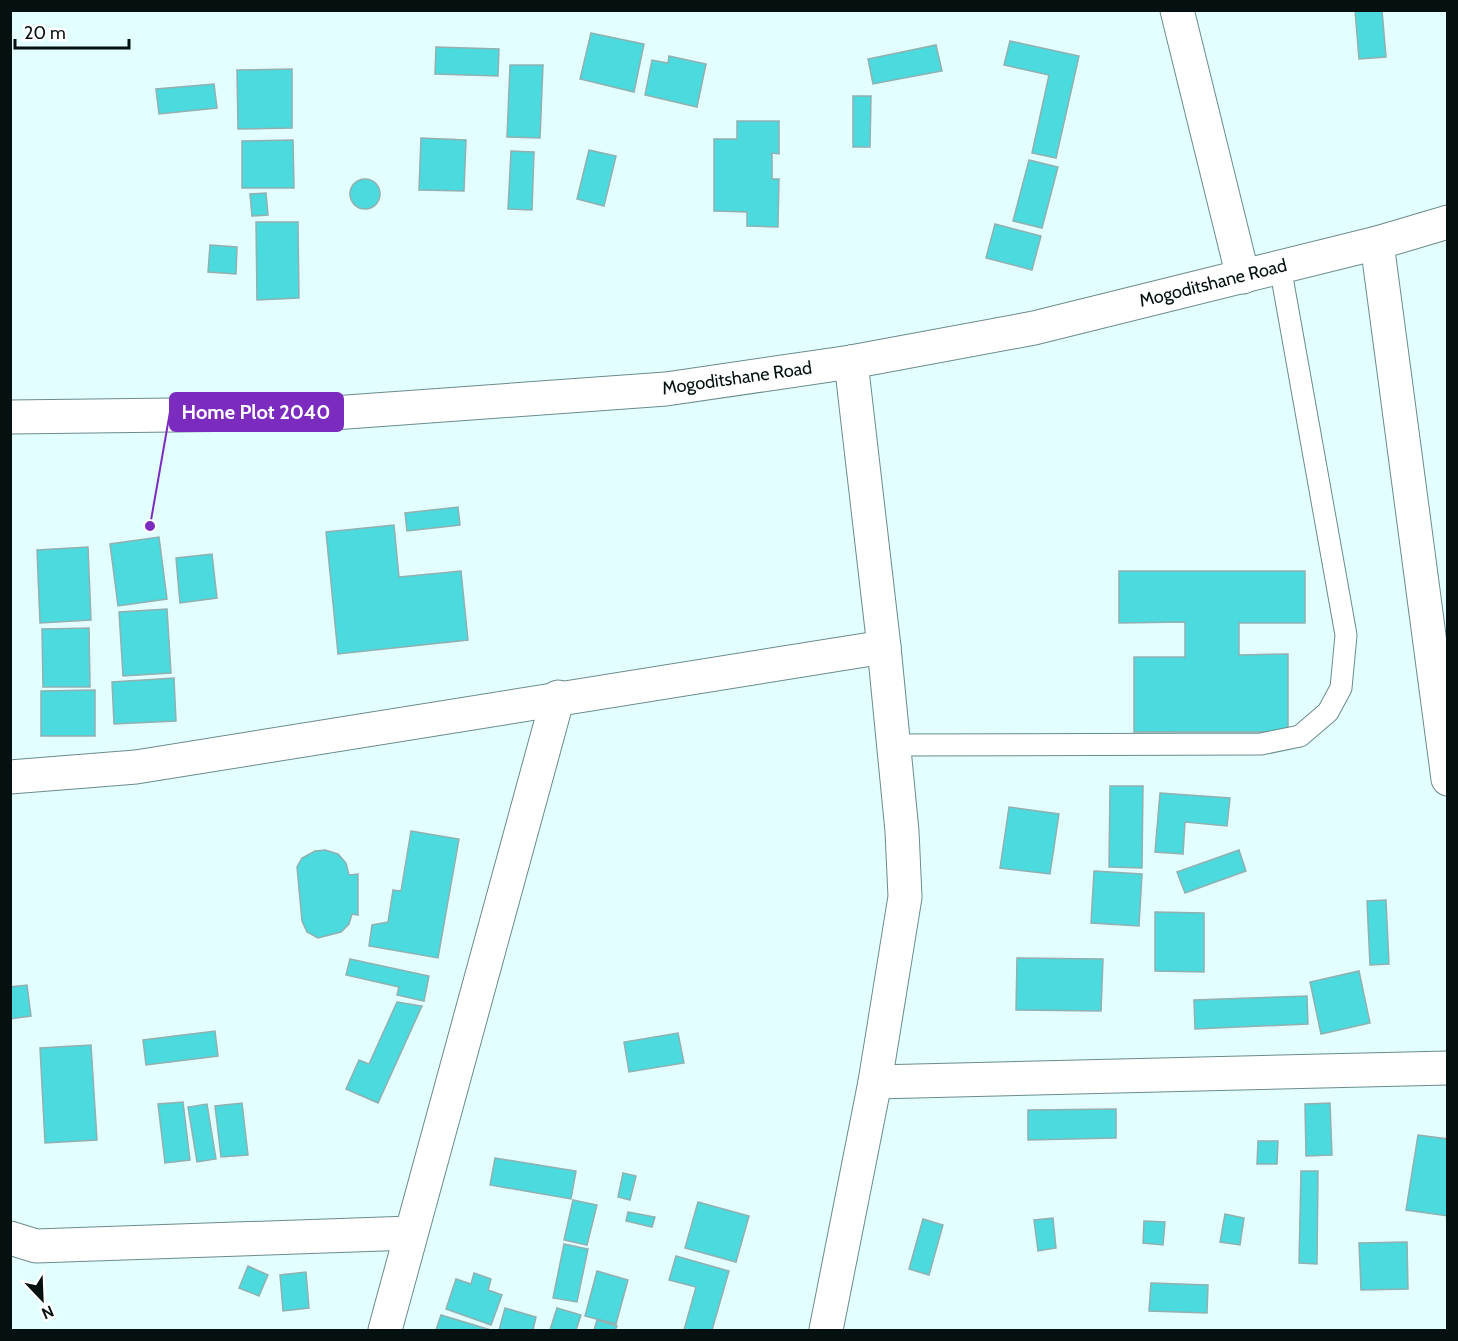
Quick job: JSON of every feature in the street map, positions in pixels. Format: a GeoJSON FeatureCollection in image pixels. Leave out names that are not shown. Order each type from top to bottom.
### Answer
{"type":"FeatureCollection","features":[{"type":"Feature","properties":{"kind":"street"},"geometry":{"type":"LineString","coordinates":[[1178,10],[1243,277]]}},
{"type":"Feature","properties":{"kind":"street","name":"Mogoditshane Road"},"geometry":{"type":"LineString","coordinates":[[10,417],[333,413],[666,389],[851,362],[1034,328],[1377,243],[1448,222]]}},
{"type":"Feature","properties":{"kind":"street"},"geometry":{"type":"LineString","coordinates":[[1377,243],[1448,778]]}},
{"type":"Feature","properties":{"kind":"street"},"geometry":{"type":"LineString","coordinates":[[826,1330],[875,1082],[904,897],[884,647],[851,362]]}},
{"type":"Feature","properties":{"kind":"street"},"geometry":{"type":"LineString","coordinates":[[10,777],[136,767],[558,697],[884,647]]}},
{"type":"Feature","properties":{"kind":"street"},"geometry":{"type":"LineString","coordinates":[[385,1330],[558,697]]}},
{"type":"Feature","properties":{"kind":"street"},"geometry":{"type":"LineString","coordinates":[[875,1082],[1448,1068]]}},
{"type":"Feature","properties":{"kind":"street"},"geometry":{"type":"LineString","coordinates":[[10,1238],[36,1246],[411,1233]]}},
{"type":"Feature","properties":{"kind":"lane"},"geometry":{"type":"LineString","coordinates":[[893,745],[1261,744],[1300,736],[1328,712],[1341,688],[1346,635],[1280,266]]}},
{"type":"Feature","properties":{"kind":"building"},"geometry":{"type":"Polygon","coordinates":[[[1355,10],[1382,10],[1386,57],[1359,59],[1355,10]]]}},
{"type":"Feature","properties":{"kind":"building"},"geometry":{"type":"Polygon","coordinates":[[[591,33],[644,44],[634,92],[580,79],[591,33]]]}},
{"type":"Feature","properties":{"kind":"building"},"geometry":{"type":"Polygon","coordinates":[[[1010,41],[1079,56],[1056,158],[1032,153],[1049,75],[1004,65],[1010,41]]]}},
{"type":"Feature","properties":{"kind":"building"},"geometry":{"type":"Polygon","coordinates":[[[936,45],[942,71],[873,84],[868,59],[936,45]]]}},
{"type":"Feature","properties":{"kind":"building"},"geometry":{"type":"Polygon","coordinates":[[[436,47],[499,49],[498,76],[435,74],[436,47]]]}},
{"type":"Feature","properties":{"kind":"building"},"geometry":{"type":"Polygon","coordinates":[[[669,56],[706,64],[697,107],[645,95],[652,60],[668,63],[669,56]]]}},
{"type":"Feature","properties":{"kind":"building"},"geometry":{"type":"Polygon","coordinates":[[[510,65],[543,65],[540,138],[507,137],[510,65]]]}},
{"type":"Feature","properties":{"kind":"building"},"geometry":{"type":"Polygon","coordinates":[[[292,69],[292,128],[238,129],[237,70],[292,69]]]}},
{"type":"Feature","properties":{"kind":"building"},"geometry":{"type":"Polygon","coordinates":[[[214,84],[217,108],[159,114],[156,89],[214,84]]]}},
{"type":"Feature","properties":{"kind":"building"},"geometry":{"type":"Polygon","coordinates":[[[853,96],[871,96],[870,147],[853,147],[853,96]]]}},
{"type":"Feature","properties":{"kind":"building"},"geometry":{"type":"Polygon","coordinates":[[[737,121],[779,121],[779,154],[772,153],[772,179],[779,179],[778,227],[747,226],[747,212],[714,211],[714,139],[737,139],[737,121]]]}},
{"type":"Feature","properties":{"kind":"building"},"geometry":{"type":"Polygon","coordinates":[[[421,138],[466,140],[464,191],[419,190],[421,138]]]}},
{"type":"Feature","properties":{"kind":"building"},"geometry":{"type":"Polygon","coordinates":[[[293,140],[294,188],[242,188],[242,141],[293,140]]]}},
{"type":"Feature","properties":{"kind":"building"},"geometry":{"type":"Polygon","coordinates":[[[589,150],[616,156],[604,206],[577,199],[589,150]]]}},
{"type":"Feature","properties":{"kind":"building"},"geometry":{"type":"Polygon","coordinates":[[[511,151],[534,152],[532,210],[508,209],[511,151]]]}},
{"type":"Feature","properties":{"kind":"building"},"geometry":{"type":"Polygon","coordinates":[[[1029,160],[1058,167],[1042,228],[1013,221],[1029,160]]]}},
{"type":"Feature","properties":{"kind":"building"},"geometry":{"type":"Polygon","coordinates":[[[365,179],[376,183],[380,194],[376,205],[365,209],[354,205],[350,194],[354,183],[365,179]]]}},
{"type":"Feature","properties":{"kind":"building"},"geometry":{"type":"Polygon","coordinates":[[[266,193],[268,215],[252,216],[250,194],[266,193]]]}},
{"type":"Feature","properties":{"kind":"building"},"geometry":{"type":"Polygon","coordinates":[[[256,222],[298,222],[299,298],[257,300],[256,222]]]}},
{"type":"Feature","properties":{"kind":"building"},"geometry":{"type":"Polygon","coordinates":[[[995,224],[1041,236],[1032,270],[986,258],[995,224]]]}},
{"type":"Feature","properties":{"kind":"building"},"geometry":{"type":"Polygon","coordinates":[[[210,245],[237,247],[236,274],[208,272],[210,245]]]}},
{"type":"Feature","properties":{"kind":"building"},"geometry":{"type":"Polygon","coordinates":[[[458,507],[460,525],[407,531],[405,513],[458,507]]]}},
{"type":"Feature","properties":{"kind":"building"},"geometry":{"type":"Polygon","coordinates":[[[394,525],[399,577],[461,571],[468,640],[338,654],[326,532],[394,525]]]}},
{"type":"Feature","properties":{"kind":"building"},"geometry":{"type":"Polygon","coordinates":[[[159,537],[167,599],[118,606],[110,544],[159,537]]]}},
{"type":"Feature","properties":{"kind":"building"},"geometry":{"type":"Polygon","coordinates":[[[88,547],[91,620],[40,623],[37,550],[88,547]]]}},
{"type":"Feature","properties":{"kind":"building"},"geometry":{"type":"Polygon","coordinates":[[[212,554],[217,598],[180,603],[176,558],[212,554]]]}},
{"type":"Feature","properties":{"kind":"building"},"geometry":{"type":"Polygon","coordinates":[[[1119,571],[1305,571],[1305,623],[1239,623],[1239,655],[1288,654],[1288,732],[1134,732],[1134,657],[1185,657],[1185,622],[1119,623],[1119,571]]]}},
{"type":"Feature","properties":{"kind":"building"},"geometry":{"type":"Polygon","coordinates":[[[167,609],[171,673],[123,676],[119,612],[167,609]]]}},
{"type":"Feature","properties":{"kind":"building"},"geometry":{"type":"Polygon","coordinates":[[[89,628],[90,687],[43,687],[42,629],[89,628]]]}},
{"type":"Feature","properties":{"kind":"building"},"geometry":{"type":"Polygon","coordinates":[[[174,678],[176,721],[114,724],[112,682],[174,678]]]}},
{"type":"Feature","properties":{"kind":"building"},"geometry":{"type":"Polygon","coordinates":[[[95,690],[95,736],[41,736],[41,691],[95,690]]]}},
{"type":"Feature","properties":{"kind":"building"},"geometry":{"type":"Polygon","coordinates":[[[1110,786],[1143,786],[1142,868],[1109,867],[1110,786]]]}},
{"type":"Feature","properties":{"kind":"building"},"geometry":{"type":"Polygon","coordinates":[[[1160,793],[1230,798],[1227,826],[1185,822],[1183,854],[1155,852],[1160,793]]]}},
{"type":"Feature","properties":{"kind":"building"},"geometry":{"type":"Polygon","coordinates":[[[1009,807],[1059,814],[1050,874],[1000,868],[1009,807]]]}},
{"type":"Feature","properties":{"kind":"building"},"geometry":{"type":"Polygon","coordinates":[[[411,831],[459,839],[438,958],[369,946],[372,925],[388,922],[393,890],[401,891],[411,831]]]}},
{"type":"Feature","properties":{"kind":"building"},"geometry":{"type":"Polygon","coordinates":[[[325,850],[338,854],[346,863],[349,875],[358,874],[358,915],[352,914],[349,924],[341,932],[318,938],[307,932],[302,921],[297,867],[302,858],[315,851],[325,850]]]}},
{"type":"Feature","properties":{"kind":"building"},"geometry":{"type":"Polygon","coordinates":[[[1239,850],[1246,871],[1185,893],[1177,872],[1239,850]]]}},
{"type":"Feature","properties":{"kind":"building"},"geometry":{"type":"Polygon","coordinates":[[[1094,871],[1142,874],[1139,926],[1091,923],[1094,871]]]}},
{"type":"Feature","properties":{"kind":"building"},"geometry":{"type":"Polygon","coordinates":[[[1386,900],[1389,964],[1370,965],[1367,901],[1386,900]]]}},
{"type":"Feature","properties":{"kind":"building"},"geometry":{"type":"Polygon","coordinates":[[[1155,912],[1204,913],[1204,972],[1155,971],[1155,912]]]}},
{"type":"Feature","properties":{"kind":"building"},"geometry":{"type":"Polygon","coordinates":[[[1017,958],[1103,959],[1101,1011],[1016,1010],[1017,958]]]}},
{"type":"Feature","properties":{"kind":"building"},"geometry":{"type":"Polygon","coordinates":[[[350,959],[429,976],[424,1001],[397,995],[399,987],[346,975],[350,959]]]}},
{"type":"Feature","properties":{"kind":"building"},"geometry":{"type":"Polygon","coordinates":[[[1359,971],[1370,1023],[1321,1034],[1310,982],[1359,971]]]}},
{"type":"Feature","properties":{"kind":"building"},"geometry":{"type":"Polygon","coordinates":[[[27,985],[31,1016],[10,1019],[10,987],[27,985]]]}},
{"type":"Feature","properties":{"kind":"building"},"geometry":{"type":"Polygon","coordinates":[[[1307,996],[1308,1024],[1195,1029],[1194,1000],[1307,996]]]}},
{"type":"Feature","properties":{"kind":"building"},"geometry":{"type":"Polygon","coordinates":[[[397,1002],[422,1006],[378,1103],[346,1089],[359,1060],[369,1064],[397,1002]]]}},
{"type":"Feature","properties":{"kind":"building"},"geometry":{"type":"Polygon","coordinates":[[[215,1031],[218,1056],[146,1065],[143,1040],[215,1031]]]}},
{"type":"Feature","properties":{"kind":"building"},"geometry":{"type":"Polygon","coordinates":[[[678,1033],[684,1063],[629,1072],[624,1042],[678,1033]]]}},
{"type":"Feature","properties":{"kind":"building"},"geometry":{"type":"Polygon","coordinates":[[[91,1045],[97,1140],[45,1143],[40,1048],[91,1045]]]}},
{"type":"Feature","properties":{"kind":"building"},"geometry":{"type":"Polygon","coordinates":[[[183,1102],[190,1160],[165,1163],[158,1104],[183,1102]]]}},
{"type":"Feature","properties":{"kind":"building"},"geometry":{"type":"Polygon","coordinates":[[[242,1103],[248,1155],[221,1157],[215,1106],[242,1103]]]}},
{"type":"Feature","properties":{"kind":"building"},"geometry":{"type":"Polygon","coordinates":[[[1330,1103],[1332,1155],[1306,1156],[1305,1104],[1330,1103]]]}},
{"type":"Feature","properties":{"kind":"building"},"geometry":{"type":"Polygon","coordinates":[[[207,1104],[216,1159],[197,1162],[188,1107],[207,1104]]]}},
{"type":"Feature","properties":{"kind":"building"},"geometry":{"type":"Polygon","coordinates":[[[1116,1109],[1116,1138],[1028,1140],[1028,1110],[1116,1109]]]}},
{"type":"Feature","properties":{"kind":"building"},"geometry":{"type":"Polygon","coordinates":[[[1418,1135],[1448,1139],[1448,1216],[1406,1210],[1418,1135]]]}},
{"type":"Feature","properties":{"kind":"building"},"geometry":{"type":"Polygon","coordinates":[[[1258,1141],[1278,1141],[1277,1164],[1257,1164],[1258,1141]]]}},
{"type":"Feature","properties":{"kind":"building"},"geometry":{"type":"Polygon","coordinates":[[[495,1158],[576,1171],[571,1199],[490,1185],[495,1158]]]}},
{"type":"Feature","properties":{"kind":"building"},"geometry":{"type":"Polygon","coordinates":[[[1301,1171],[1318,1171],[1317,1264],[1299,1263],[1301,1171]]]}},
{"type":"Feature","properties":{"kind":"building"},"geometry":{"type":"Polygon","coordinates":[[[623,1173],[636,1176],[630,1200],[618,1197],[623,1173]]]}},
{"type":"Feature","properties":{"kind":"building"},"geometry":{"type":"Polygon","coordinates":[[[573,1200],[597,1205],[587,1245],[564,1240],[573,1200]]]}},
{"type":"Feature","properties":{"kind":"building"},"geometry":{"type":"Polygon","coordinates":[[[698,1202],[749,1216],[736,1262],[685,1248],[698,1202]]]}},
{"type":"Feature","properties":{"kind":"building"},"geometry":{"type":"Polygon","coordinates":[[[628,1212],[655,1217],[652,1227],[626,1221],[628,1212]]]}},
{"type":"Feature","properties":{"kind":"building"},"geometry":{"type":"Polygon","coordinates":[[[1225,1214],[1244,1218],[1240,1245],[1220,1242],[1225,1214]]]}},
{"type":"Feature","properties":{"kind":"building"},"geometry":{"type":"Polygon","coordinates":[[[1053,1218],[1056,1248],[1038,1251],[1034,1220],[1053,1218]]]}},
{"type":"Feature","properties":{"kind":"building"},"geometry":{"type":"Polygon","coordinates":[[[923,1219],[943,1225],[929,1275],[909,1269],[923,1219]]]}},
{"type":"Feature","properties":{"kind":"building"},"geometry":{"type":"Polygon","coordinates":[[[1144,1221],[1165,1222],[1163,1245],[1143,1243],[1144,1221]]]}},
{"type":"Feature","properties":{"kind":"building"},"geometry":{"type":"Polygon","coordinates":[[[1407,1242],[1408,1289],[1361,1290],[1359,1243],[1407,1242]]]}},
{"type":"Feature","properties":{"kind":"building"},"geometry":{"type":"Polygon","coordinates":[[[564,1244],[588,1249],[577,1302],[553,1298],[564,1244]]]}},
{"type":"Feature","properties":{"kind":"building"},"geometry":{"type":"Polygon","coordinates":[[[676,1256],[729,1271],[712,1330],[684,1330],[696,1287],[669,1280],[676,1256]]]}},
{"type":"Feature","properties":{"kind":"building"},"geometry":{"type":"Polygon","coordinates":[[[248,1266],[268,1275],[259,1296],[239,1288],[248,1266]]]}},
{"type":"Feature","properties":{"kind":"building"},"geometry":{"type":"Polygon","coordinates":[[[597,1271],[628,1280],[616,1324],[585,1316],[597,1271]]]}},
{"type":"Feature","properties":{"kind":"building"},"geometry":{"type":"Polygon","coordinates":[[[306,1272],[309,1308],[283,1311],[280,1275],[306,1272]]]}},
{"type":"Feature","properties":{"kind":"building"},"geometry":{"type":"Polygon","coordinates":[[[474,1273],[491,1279],[488,1290],[502,1295],[491,1325],[446,1309],[456,1279],[471,1284],[474,1273]]]}},
{"type":"Feature","properties":{"kind":"building"},"geometry":{"type":"Polygon","coordinates":[[[1151,1283],[1208,1285],[1207,1313],[1149,1311],[1151,1283]]]}},
{"type":"Feature","properties":{"kind":"building"},"geometry":{"type":"Polygon","coordinates":[[[505,1308],[536,1317],[533,1330],[499,1330],[505,1308]]]}},
{"type":"Feature","properties":{"kind":"building"},"geometry":{"type":"Polygon","coordinates":[[[557,1308],[581,1315],[576,1330],[550,1330],[557,1308]]]}},
{"type":"Feature","properties":{"kind":"building"},"geometry":{"type":"Polygon","coordinates":[[[441,1315],[491,1330],[436,1330],[441,1315]]]}},
{"type":"Feature","properties":{"kind":"building"},"geometry":{"type":"Polygon","coordinates":[[[597,1320],[617,1326],[615,1330],[594,1330],[597,1320]]]}},
{"type":"Feature","properties":{"kind":"place","name":"Home Plot 2040"},"geometry":{"type":"Point","coordinates":[150,526]}}]}
